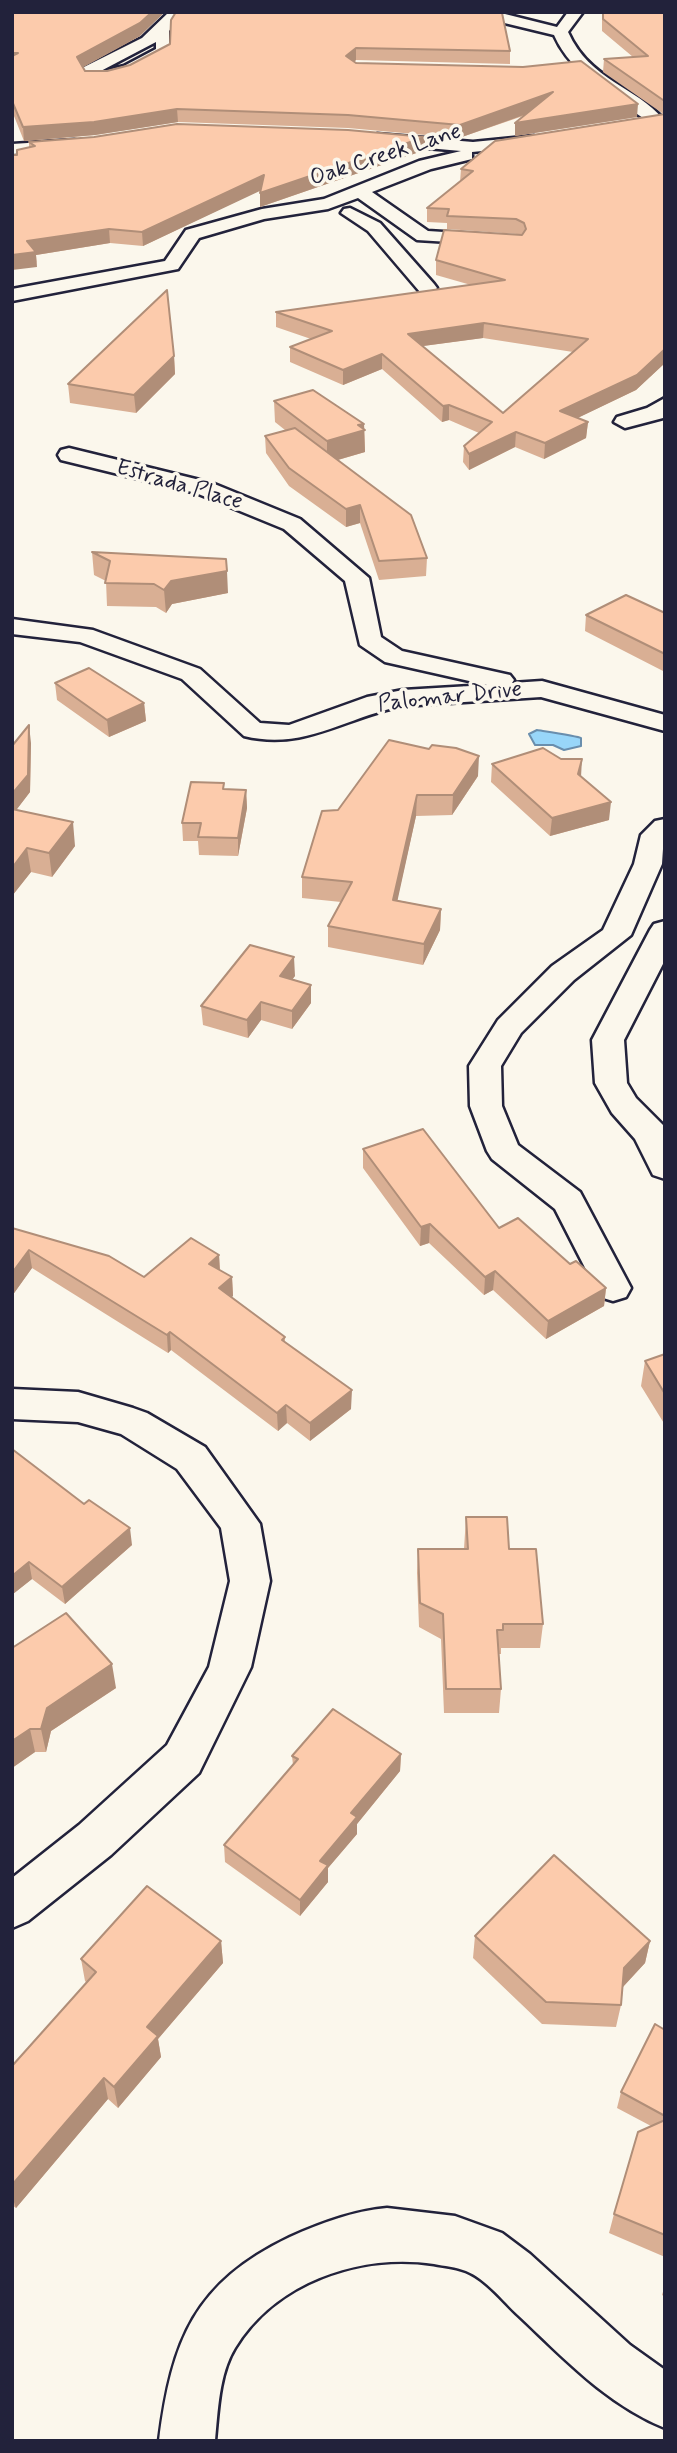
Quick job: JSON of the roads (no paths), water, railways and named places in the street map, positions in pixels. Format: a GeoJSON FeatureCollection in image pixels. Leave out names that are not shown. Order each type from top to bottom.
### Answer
{"type":"FeatureCollection","features":[{"type":"Feature","properties":{"kind":"street"},"geometry":{"type":"LineString","coordinates":[[163,32],[177,12]]}},
{"type":"Feature","properties":{"kind":"street"},"geometry":{"type":"LineString","coordinates":[[466,12],[501,17],[560,32]]}},
{"type":"Feature","properties":{"kind":"street"},"geometry":{"type":"LineString","coordinates":[[560,32],[576,12]]}},
{"type":"Feature","properties":{"kind":"street"},"geometry":{"type":"LineString","coordinates":[[560,32],[563,44],[579,63],[661,120]]}},
{"type":"Feature","properties":{"kind":"street"},"geometry":{"type":"LineString","coordinates":[[556,66],[579,63]]}},
{"type":"Feature","properties":{"kind":"street"},"geometry":{"type":"LineString","coordinates":[[631,124],[661,120]]}},
{"type":"Feature","properties":{"kind":"street"},"geometry":{"type":"LineString","coordinates":[[361,138],[473,147],[503,146],[554,137]]}},
{"type":"Feature","properties":{"kind":"street"},"geometry":{"type":"LineString","coordinates":[[12,149],[95,143]]}},
{"type":"Feature","properties":{"kind":"street","name":"Oak Creek Lane"},"geometry":{"type":"LineString","coordinates":[[12,295],[171,265],[192,234],[262,214],[328,204],[425,165],[503,146]]}},
{"type":"Feature","properties":{"kind":"street"},"geometry":{"type":"LineString","coordinates":[[360,192],[423,236],[514,242]]}},
{"type":"Feature","properties":{"kind":"street"},"geometry":{"type":"LineString","coordinates":[[328,204],[374,226],[427,288]]}},
{"type":"Feature","properties":{"kind":"street"},"geometry":{"type":"LineString","coordinates":[[625,422],[655,413],[665,404]]}},
{"type":"Feature","properties":{"kind":"street","name":"Estrada Place"},"geometry":{"type":"LineString","coordinates":[[69,455],[204,488],[292,524],[357,578],[369,640],[386,652],[394,657],[542,689]]}},
{"type":"Feature","properties":{"kind":"street","name":"Palomar Drive"},"geometry":{"type":"LineString","coordinates":[[12,626],[85,635],[191,674],[253,730],[272,733],[290,733],[376,703],[403,698],[542,689],[665,723]]}},
{"type":"Feature","properties":{"kind":"street"},"geometry":{"type":"LineString","coordinates":[[613,1288],[568,1201],[504,1151],[486,1106],[485,1066],[518,1018],[563,973],[616,934],[648,864],[655,835],[665,827]]}},
{"type":"Feature","properties":{"kind":"street"},"geometry":{"type":"LineString","coordinates":[[665,930],[608,1040],[611,1083],[624,1105],[657,1136],[665,1167]]}},
{"type":"Feature","properties":{"kind":"street"},"geometry":{"type":"LineString","coordinates":[[12,1404],[78,1407],[132,1423],[191,1458],[240,1524],[250,1581],[230,1667],[183,1759],[95,1839],[12,1906]]}},
{"type":"Feature","properties":{"kind":"street"},"geometry":{"type":"LineString","coordinates":[[187,2441],[192,2397],[202,2358],[225,2316],[266,2281],[317,2251],[377,2235],[425,2238],[477,2248],[515,2276],[634,2385],[665,2401]]}},
{"type":"Feature","properties":{"kind":"water"},"geometry":{"type":"Polygon","coordinates":[[[537,730],[581,738],[581,746],[564,750],[553,745],[535,745],[529,734],[537,730]]]}}]}
